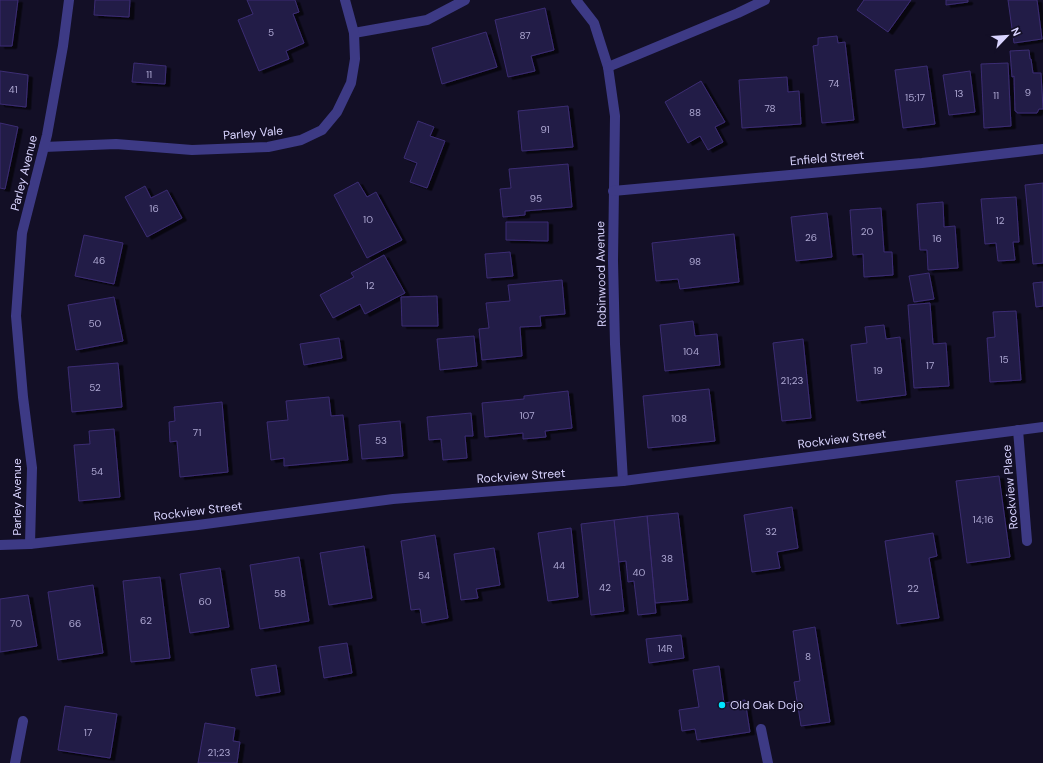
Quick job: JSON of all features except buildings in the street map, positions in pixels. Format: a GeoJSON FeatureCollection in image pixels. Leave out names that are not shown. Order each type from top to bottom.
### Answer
{"type":"FeatureCollection","features":[{"type":"Feature","properties":{"kind":"street","name":"Parley Avenue"},"geometry":{"type":"LineString","coordinates":[[30,544],[32,468],[23,397],[16,316],[22,233],[44,147],[64,46],[68,0]]}},
{"type":"Feature","properties":{"kind":"street","name":"Parley Vale"},"geometry":{"type":"LineString","coordinates":[[44,147],[116,144],[192,150],[268,147],[301,140],[322,130],[337,112],[351,83],[355,59],[354,33],[345,0]]}},
{"type":"Feature","properties":{"kind":"street"},"geometry":{"type":"LineString","coordinates":[[354,33],[427,20],[465,0]]}},
{"type":"Feature","properties":{"kind":"street","name":"Robinwood Avenue"},"geometry":{"type":"LineString","coordinates":[[576,0],[594,23],[608,67],[615,116],[613,261],[615,344],[623,481]]}},
{"type":"Feature","properties":{"kind":"street"},"geometry":{"type":"LineString","coordinates":[[608,67],[766,0]]}},
{"type":"Feature","properties":{"kind":"street","name":"Enfield Street"},"geometry":{"type":"LineString","coordinates":[[613,191],[914,164],[1043,149]]}},
{"type":"Feature","properties":{"kind":"street","name":"Rockview Street"},"geometry":{"type":"LineString","coordinates":[[0,545],[30,544],[198,525],[392,499],[623,481],[1043,427]]}},
{"type":"Feature","properties":{"kind":"street","name":"Rockview Place"},"geometry":{"type":"LineString","coordinates":[[1018,430],[1027,541]]}},
{"type":"Feature","properties":{"kind":"street"},"geometry":{"type":"LineString","coordinates":[[15,763],[23,721]]}},
{"type":"Feature","properties":{"kind":"street"},"geometry":{"type":"LineString","coordinates":[[761,729],[768,763]]}},
{"type":"Feature","properties":{"kind":"place","name":"Old Oak Dojo"},"geometry":{"type":"Point","coordinates":[722,705]}}]}
